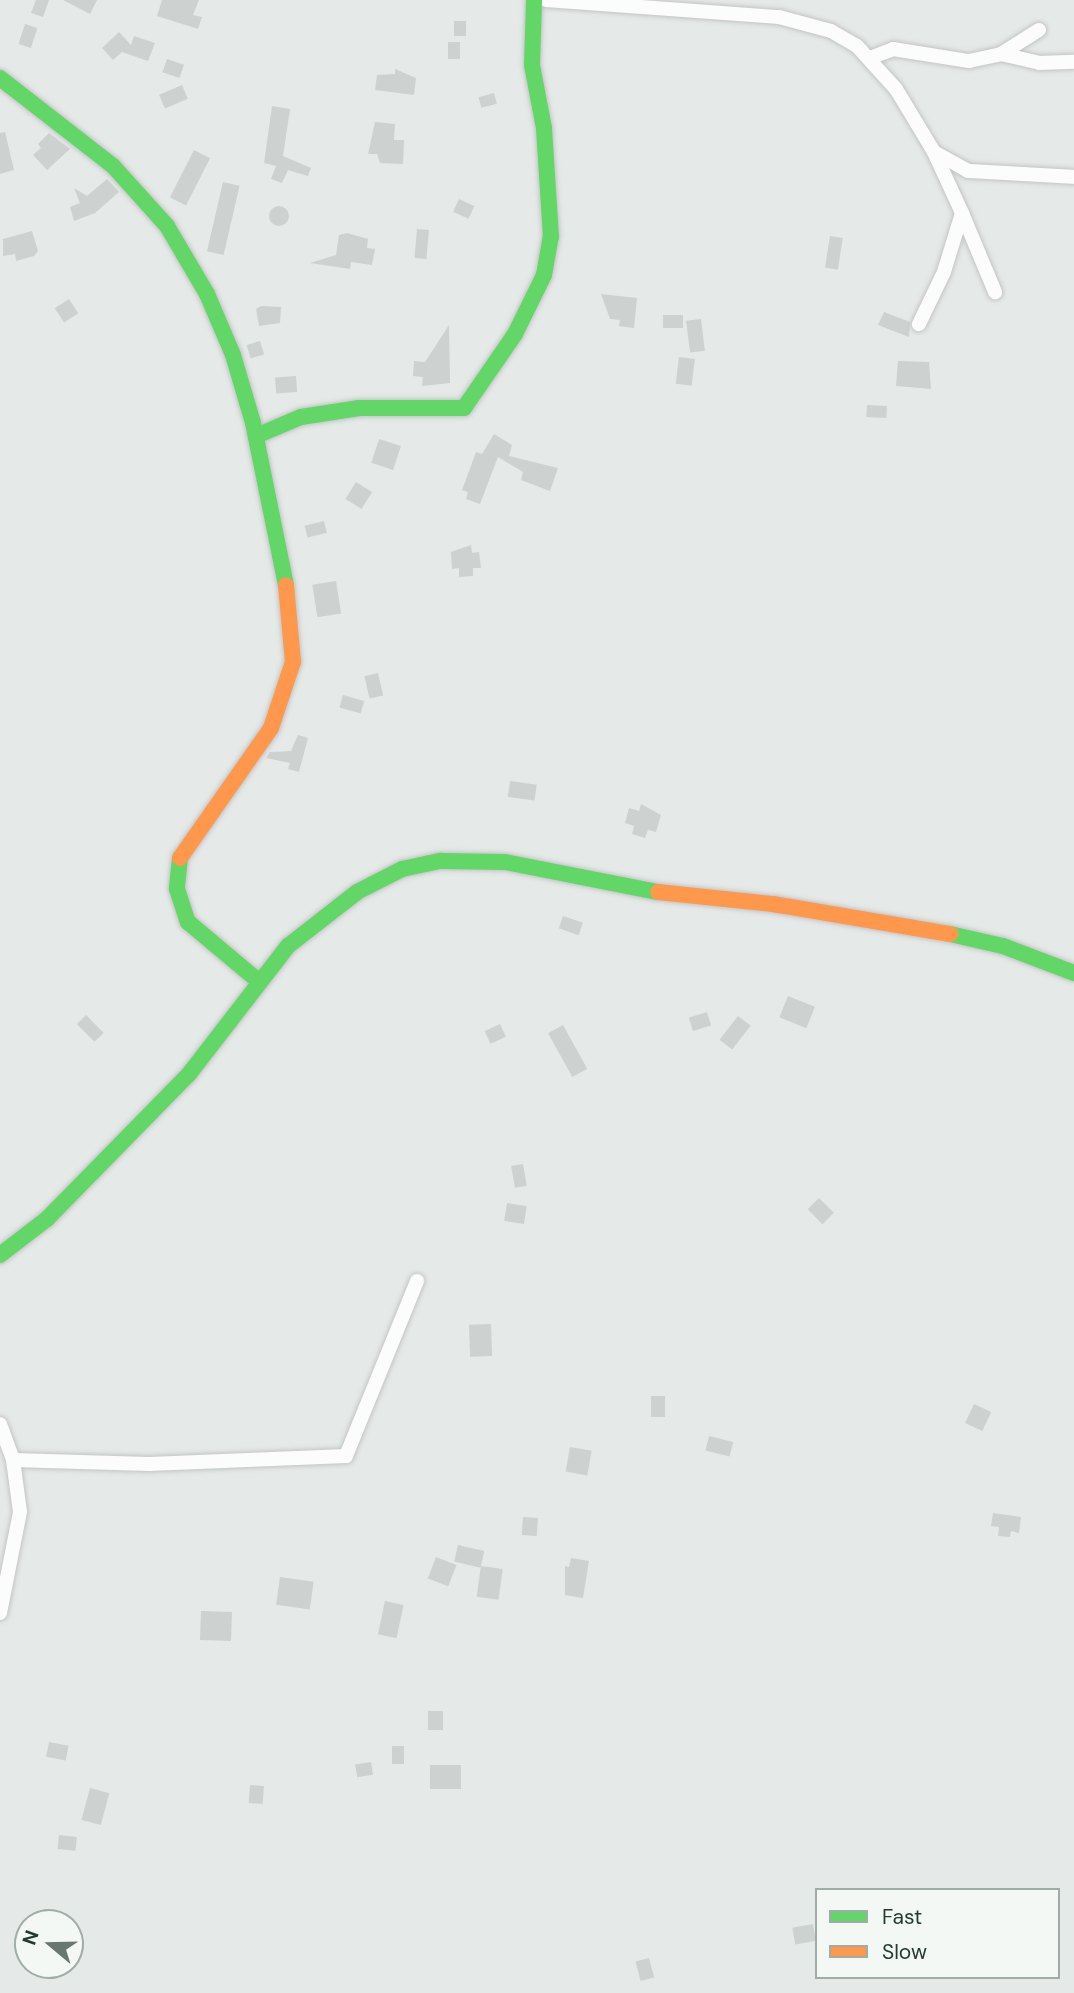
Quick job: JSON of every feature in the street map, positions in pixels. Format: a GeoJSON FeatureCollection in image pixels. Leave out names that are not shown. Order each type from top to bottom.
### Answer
{"type":"FeatureCollection","features":[{"type":"Feature","properties":{"kind":"street"},"geometry":{"type":"LineString","coordinates":[[256,436],[302,417],[359,408],[464,408],[515,334],[544,275],[551,237],[544,128],[532,65],[534,0]]}},
{"type":"Feature","properties":{"kind":"street"},"geometry":{"type":"LineString","coordinates":[[546,0],[779,17],[831,31],[870,58],[896,89],[934,152],[995,292]]}},
{"type":"Feature","properties":{"kind":"street"},"geometry":{"type":"LineString","coordinates":[[870,58],[893,49],[969,61],[1001,54],[1039,30]]}},
{"type":"Feature","properties":{"kind":"street"},"geometry":{"type":"LineString","coordinates":[[1001,54],[1039,63],[1074,62]]}},
{"type":"Feature","properties":{"kind":"street"},"geometry":{"type":"LineString","coordinates":[[0,78],[113,166],[167,226],[207,294],[233,355],[256,436],[291,607],[293,662],[271,728],[181,853],[177,890],[188,922],[257,980]]}},
{"type":"Feature","properties":{"kind":"street"},"geometry":{"type":"LineString","coordinates":[[934,152],[968,171],[1074,177]]}},
{"type":"Feature","properties":{"kind":"street"},"geometry":{"type":"LineString","coordinates":[[919,324],[944,272],[962,213]]}},
{"type":"Feature","properties":{"kind":"street"},"geometry":{"type":"LineString","coordinates":[[0,1255],[47,1219],[171,1093],[257,980],[304,931],[357,892],[402,869],[441,861],[505,862],[654,892],[881,921],[1003,946],[1074,973]]}},
{"type":"Feature","properties":{"kind":"street"},"geometry":{"type":"LineString","coordinates":[[13,1460],[149,1464],[346,1456],[417,1280]]}},
{"type":"Feature","properties":{"kind":"street"},"geometry":{"type":"LineString","coordinates":[[0,1424],[13,1460],[20,1512],[0,1613]]}},
{"type":"Feature","properties":{"kind":"building"},"geometry":{"type":"Polygon","coordinates":[[[36,0],[49,0],[43,17],[31,13],[36,0]]]}},
{"type":"Feature","properties":{"kind":"building"},"geometry":{"type":"Polygon","coordinates":[[[63,0],[97,0],[90,14],[63,0]]]}},
{"type":"Feature","properties":{"kind":"building"},"geometry":{"type":"Polygon","coordinates":[[[162,0],[199,0],[193,15],[202,17],[198,29],[157,16],[162,0]]]}},
{"type":"Feature","properties":{"kind":"building"},"geometry":{"type":"Polygon","coordinates":[[[454,21],[466,21],[466,36],[454,36],[454,21]]]}},
{"type":"Feature","properties":{"kind":"building"},"geometry":{"type":"Polygon","coordinates":[[[25,24],[37,28],[31,48],[19,44],[25,24]]]}},
{"type":"Feature","properties":{"kind":"building"},"geometry":{"type":"Polygon","coordinates":[[[119,32],[131,45],[134,36],[155,43],[148,61],[122,52],[113,60],[102,48],[119,32]]]}},
{"type":"Feature","properties":{"kind":"building"},"geometry":{"type":"Polygon","coordinates":[[[448,42],[460,42],[460,59],[448,59],[448,42]]]}},
{"type":"Feature","properties":{"kind":"building"},"geometry":{"type":"Polygon","coordinates":[[[167,59],[184,65],[179,78],[162,72],[167,59]]]}},
{"type":"Feature","properties":{"kind":"building"},"geometry":{"type":"Polygon","coordinates":[[[395,69],[416,78],[414,95],[375,90],[377,75],[395,74],[395,69]]]}},
{"type":"Feature","properties":{"kind":"building"},"geometry":{"type":"Polygon","coordinates":[[[182,85],[188,99],[165,109],[159,95],[182,85]]]}},
{"type":"Feature","properties":{"kind":"building"},"geometry":{"type":"Polygon","coordinates":[[[494,93],[497,104],[481,108],[479,97],[494,93]]]}},
{"type":"Feature","properties":{"kind":"building"},"geometry":{"type":"Polygon","coordinates":[[[272,106],[290,109],[283,156],[311,168],[308,176],[288,170],[282,183],[271,179],[276,166],[264,163],[272,106]]]}},
{"type":"Feature","properties":{"kind":"building"},"geometry":{"type":"Polygon","coordinates":[[[375,122],[395,124],[394,140],[404,140],[403,164],[380,163],[377,154],[368,154],[375,122]]]}},
{"type":"Feature","properties":{"kind":"building"},"geometry":{"type":"Polygon","coordinates":[[[5,132],[14,170],[0,174],[0,133],[5,132]]]}},
{"type":"Feature","properties":{"kind":"building"},"geometry":{"type":"Polygon","coordinates":[[[49,133],[70,149],[47,170],[33,155],[41,148],[38,144],[49,133]]]}},
{"type":"Feature","properties":{"kind":"building"},"geometry":{"type":"Polygon","coordinates":[[[194,150],[210,158],[186,205],[170,197],[194,150]]]}},
{"type":"Feature","properties":{"kind":"building"},"geometry":{"type":"Polygon","coordinates":[[[107,179],[119,192],[95,213],[74,221],[70,207],[80,203],[74,188],[87,196],[107,179]]]}},
{"type":"Feature","properties":{"kind":"building"},"geometry":{"type":"Polygon","coordinates":[[[223,182],[240,186],[224,255],[207,251],[223,182]]]}},
{"type":"Feature","properties":{"kind":"building"},"geometry":{"type":"Polygon","coordinates":[[[459,199],[474,206],[468,219],[453,212],[459,199]]]}},
{"type":"Feature","properties":{"kind":"building"},"geometry":{"type":"Polygon","coordinates":[[[275,206],[283,206],[289,216],[283,226],[275,226],[269,220],[269,212],[275,206]]]}},
{"type":"Feature","properties":{"kind":"building"},"geometry":{"type":"Polygon","coordinates":[[[417,229],[429,230],[426,259],[414,258],[417,229]]]}},
{"type":"Feature","properties":{"kind":"building"},"geometry":{"type":"Polygon","coordinates":[[[32,231],[38,251],[34,256],[16,261],[15,254],[3,256],[3,239],[32,231]]]}},
{"type":"Feature","properties":{"kind":"building"},"geometry":{"type":"Polygon","coordinates":[[[347,233],[368,239],[367,248],[375,249],[372,265],[351,262],[350,269],[310,263],[336,255],[339,235],[347,233]]]}},
{"type":"Feature","properties":{"kind":"building"},"geometry":{"type":"Polygon","coordinates":[[[830,236],[843,238],[838,270],[825,268],[830,236]]]}},
{"type":"Feature","properties":{"kind":"building"},"geometry":{"type":"Polygon","coordinates":[[[601,294],[637,298],[634,328],[619,326],[620,320],[610,319],[601,294]]]}},
{"type":"Feature","properties":{"kind":"building"},"geometry":{"type":"Polygon","coordinates":[[[69,299],[78,313],[64,323],[55,308],[69,299]]]}},
{"type":"Feature","properties":{"kind":"building"},"geometry":{"type":"Polygon","coordinates":[[[261,306],[281,307],[280,323],[259,326],[256,309],[261,306]]]}},
{"type":"Feature","properties":{"kind":"building"},"geometry":{"type":"Polygon","coordinates":[[[884,312],[910,322],[909,337],[878,325],[884,312]]]}},
{"type":"Feature","properties":{"kind":"building"},"geometry":{"type":"Polygon","coordinates":[[[663,315],[683,315],[683,328],[663,328],[663,315]]]}},
{"type":"Feature","properties":{"kind":"building"},"geometry":{"type":"Polygon","coordinates":[[[701,319],[705,351],[690,353],[686,321],[701,319]]]}},
{"type":"Feature","properties":{"kind":"building"},"geometry":{"type":"Polygon","coordinates":[[[449,325],[450,383],[422,386],[423,377],[413,376],[414,361],[425,362],[449,325]]]}},
{"type":"Feature","properties":{"kind":"building"},"geometry":{"type":"Polygon","coordinates":[[[260,341],[264,354],[251,358],[247,345],[260,341]]]}},
{"type":"Feature","properties":{"kind":"building"},"geometry":{"type":"Polygon","coordinates":[[[679,357],[695,359],[692,386],[676,384],[679,357]]]}},
{"type":"Feature","properties":{"kind":"building"},"geometry":{"type":"Polygon","coordinates":[[[898,361],[929,362],[931,389],[896,386],[898,361]]]}},
{"type":"Feature","properties":{"kind":"building"},"geometry":{"type":"Polygon","coordinates":[[[296,376],[297,392],[276,393],[275,377],[296,376]]]}},
{"type":"Feature","properties":{"kind":"building"},"geometry":{"type":"Polygon","coordinates":[[[867,405],[887,406],[886,418],[866,417],[867,405]]]}},
{"type":"Feature","properties":{"kind":"building"},"geometry":{"type":"Polygon","coordinates":[[[494,434],[512,445],[509,456],[558,468],[550,491],[521,480],[523,472],[498,457],[480,504],[466,499],[468,492],[462,490],[476,452],[482,454],[494,434]]]}},
{"type":"Feature","properties":{"kind":"building"},"geometry":{"type":"Polygon","coordinates":[[[379,439],[401,446],[393,470],[371,463],[379,439]]]}},
{"type":"Feature","properties":{"kind":"building"},"geometry":{"type":"Polygon","coordinates":[[[356,482],[372,492],[362,509],[345,499],[356,482]]]}},
{"type":"Feature","properties":{"kind":"building"},"geometry":{"type":"Polygon","coordinates":[[[324,521],[327,533],[307,537],[305,526],[324,521]]]}},
{"type":"Feature","properties":{"kind":"building"},"geometry":{"type":"Polygon","coordinates":[[[471,545],[472,553],[479,552],[481,568],[473,568],[473,576],[459,577],[459,568],[452,569],[451,552],[471,545]]]}},
{"type":"Feature","properties":{"kind":"building"},"geometry":{"type":"Polygon","coordinates":[[[336,581],[341,614],[317,617],[312,585],[336,581]]]}},
{"type":"Feature","properties":{"kind":"building"},"geometry":{"type":"Polygon","coordinates":[[[378,673],[383,695],[370,699],[364,676],[378,673]]]}},
{"type":"Feature","properties":{"kind":"building"},"geometry":{"type":"Polygon","coordinates":[[[343,695],[364,701],[361,714],[339,707],[343,695]]]}},
{"type":"Feature","properties":{"kind":"building"},"geometry":{"type":"Polygon","coordinates":[[[298,735],[308,738],[299,772],[288,769],[290,763],[266,758],[270,752],[291,751],[298,735]]]}},
{"type":"Feature","properties":{"kind":"building"},"geometry":{"type":"Polygon","coordinates":[[[510,781],[537,785],[535,801],[508,797],[510,781]]]}},
{"type":"Feature","properties":{"kind":"building"},"geometry":{"type":"Polygon","coordinates":[[[641,804],[661,815],[656,832],[648,830],[645,838],[632,834],[634,826],[625,823],[629,808],[639,811],[641,804]]]}},
{"type":"Feature","properties":{"kind":"building"},"geometry":{"type":"Polygon","coordinates":[[[563,916],[583,923],[579,935],[559,928],[563,916]]]}},
{"type":"Feature","properties":{"kind":"building"},"geometry":{"type":"Polygon","coordinates":[[[788,996],[815,1007],[806,1028],[779,1017],[788,996]]]}},
{"type":"Feature","properties":{"kind":"building"},"geometry":{"type":"Polygon","coordinates":[[[707,1012],[711,1025],[693,1031],[689,1018],[707,1012]]]}},
{"type":"Feature","properties":{"kind":"building"},"geometry":{"type":"Polygon","coordinates":[[[86,1015],[104,1033],[94,1042],[77,1024],[86,1015]]]}},
{"type":"Feature","properties":{"kind":"building"},"geometry":{"type":"Polygon","coordinates":[[[738,1016],[751,1026],[732,1049],[720,1040],[738,1016]]]}},
{"type":"Feature","properties":{"kind":"building"},"geometry":{"type":"Polygon","coordinates":[[[500,1024],[506,1037],[491,1044],[485,1031],[500,1024]]]}},
{"type":"Feature","properties":{"kind":"building"},"geometry":{"type":"Polygon","coordinates":[[[563,1025],[587,1069],[572,1077],[548,1033],[563,1025]]]}},
{"type":"Feature","properties":{"kind":"building"},"geometry":{"type":"Polygon","coordinates":[[[523,1164],[527,1186],[515,1188],[511,1166],[523,1164]]]}},
{"type":"Feature","properties":{"kind":"building"},"geometry":{"type":"Polygon","coordinates":[[[819,1198],[834,1213],[823,1224],[808,1209],[819,1198]]]}},
{"type":"Feature","properties":{"kind":"building"},"geometry":{"type":"Polygon","coordinates":[[[507,1203],[527,1206],[524,1224],[504,1221],[507,1203]]]}},
{"type":"Feature","properties":{"kind":"building"},"geometry":{"type":"Polygon","coordinates":[[[491,1324],[492,1356],[470,1357],[469,1325],[491,1324]]]}},
{"type":"Feature","properties":{"kind":"building"},"geometry":{"type":"Polygon","coordinates":[[[651,1396],[665,1396],[665,1417],[651,1417],[651,1396]]]}},
{"type":"Feature","properties":{"kind":"building"},"geometry":{"type":"Polygon","coordinates":[[[974,1404],[991,1412],[982,1431],[965,1423],[974,1404]]]}},
{"type":"Feature","properties":{"kind":"building"},"geometry":{"type":"Polygon","coordinates":[[[709,1436],[733,1442],[730,1457],[705,1451],[709,1436]]]}},
{"type":"Feature","properties":{"kind":"building"},"geometry":{"type":"Polygon","coordinates":[[[570,1447],[592,1451],[587,1475],[566,1472],[570,1447]]]}},
{"type":"Feature","properties":{"kind":"building"},"geometry":{"type":"Polygon","coordinates":[[[993,1513],[1021,1517],[1019,1533],[1011,1531],[1010,1537],[998,1536],[999,1527],[991,1526],[993,1513]]]}},
{"type":"Feature","properties":{"kind":"building"},"geometry":{"type":"Polygon","coordinates":[[[523,1517],[538,1518],[537,1536],[522,1535],[523,1517]]]}},
{"type":"Feature","properties":{"kind":"building"},"geometry":{"type":"Polygon","coordinates":[[[458,1545],[484,1551],[480,1568],[454,1562],[458,1545]]]}},
{"type":"Feature","properties":{"kind":"building"},"geometry":{"type":"Polygon","coordinates":[[[436,1557],[457,1565],[448,1586],[428,1578],[436,1557]]]}},
{"type":"Feature","properties":{"kind":"building"},"geometry":{"type":"Polygon","coordinates":[[[571,1558],[589,1561],[583,1598],[565,1595],[565,1566],[569,1567],[571,1558]]]}},
{"type":"Feature","properties":{"kind":"building"},"geometry":{"type":"Polygon","coordinates":[[[481,1566],[503,1569],[498,1600],[477,1597],[481,1566]]]}},
{"type":"Feature","properties":{"kind":"building"},"geometry":{"type":"Polygon","coordinates":[[[280,1577],[314,1582],[310,1609],[276,1605],[280,1577]]]}},
{"type":"Feature","properties":{"kind":"building"},"geometry":{"type":"Polygon","coordinates":[[[385,1601],[404,1605],[397,1638],[378,1634],[385,1601]]]}},
{"type":"Feature","properties":{"kind":"building"},"geometry":{"type":"Polygon","coordinates":[[[201,1611],[232,1612],[231,1641],[200,1640],[201,1611]]]}},
{"type":"Feature","properties":{"kind":"building"},"geometry":{"type":"Polygon","coordinates":[[[428,1711],[443,1711],[443,1730],[428,1730],[428,1711]]]}},
{"type":"Feature","properties":{"kind":"building"},"geometry":{"type":"Polygon","coordinates":[[[49,1742],[69,1746],[66,1761],[46,1757],[49,1742]]]}},
{"type":"Feature","properties":{"kind":"building"},"geometry":{"type":"Polygon","coordinates":[[[392,1746],[404,1746],[404,1764],[392,1764],[392,1746]]]}},
{"type":"Feature","properties":{"kind":"building"},"geometry":{"type":"Polygon","coordinates":[[[371,1762],[373,1775],[357,1777],[355,1765],[371,1762]]]}},
{"type":"Feature","properties":{"kind":"building"},"geometry":{"type":"Polygon","coordinates":[[[430,1765],[461,1765],[461,1789],[430,1789],[430,1765]]]}},
{"type":"Feature","properties":{"kind":"building"},"geometry":{"type":"Polygon","coordinates":[[[250,1785],[264,1786],[263,1804],[249,1803],[250,1785]]]}},
{"type":"Feature","properties":{"kind":"building"},"geometry":{"type":"Polygon","coordinates":[[[90,1788],[109,1793],[101,1825],[81,1820],[90,1788]]]}},
{"type":"Feature","properties":{"kind":"building"},"geometry":{"type":"Polygon","coordinates":[[[59,1835],[77,1837],[75,1851],[58,1849],[59,1835]]]}},
{"type":"Feature","properties":{"kind":"building"},"geometry":{"type":"Polygon","coordinates":[[[813,1924],[815,1941],[795,1944],[792,1928],[813,1924]]]}},
{"type":"Feature","properties":{"kind":"building"},"geometry":{"type":"Polygon","coordinates":[[[649,1958],[654,1977],[641,1981],[635,1962],[649,1958]]]}},
{"type":"Feature","properties":{"kind":"traffic: fast"},"geometry":{"type":"LineString","coordinates":[[256,436],[301,417],[359,408],[464,408],[515,334],[544,275],[551,237],[544,128],[532,65],[534,0]]}},
{"type":"Feature","properties":{"kind":"traffic: fast"},"geometry":{"type":"LineString","coordinates":[[0,78],[113,166],[167,226],[207,294],[233,355],[253,423],[286,585]]}},
{"type":"Feature","properties":{"kind":"traffic: fast"},"geometry":{"type":"LineString","coordinates":[[180,858],[177,889],[188,922],[257,980]]}},
{"type":"Feature","properties":{"kind":"traffic: fast"},"geometry":{"type":"LineString","coordinates":[[0,1255],[47,1219],[189,1074],[288,946],[357,892],[402,869],[441,861],[505,862],[658,892]]}},
{"type":"Feature","properties":{"kind":"traffic: fast"},"geometry":{"type":"LineString","coordinates":[[950,934],[1003,946],[1074,973]]}},
{"type":"Feature","properties":{"kind":"traffic: slow"},"geometry":{"type":"LineString","coordinates":[[180,858],[271,728],[293,662],[286,585]]}},
{"type":"Feature","properties":{"kind":"traffic: slow"},"geometry":{"type":"LineString","coordinates":[[658,892],[773,904],[950,934]]}}]}
